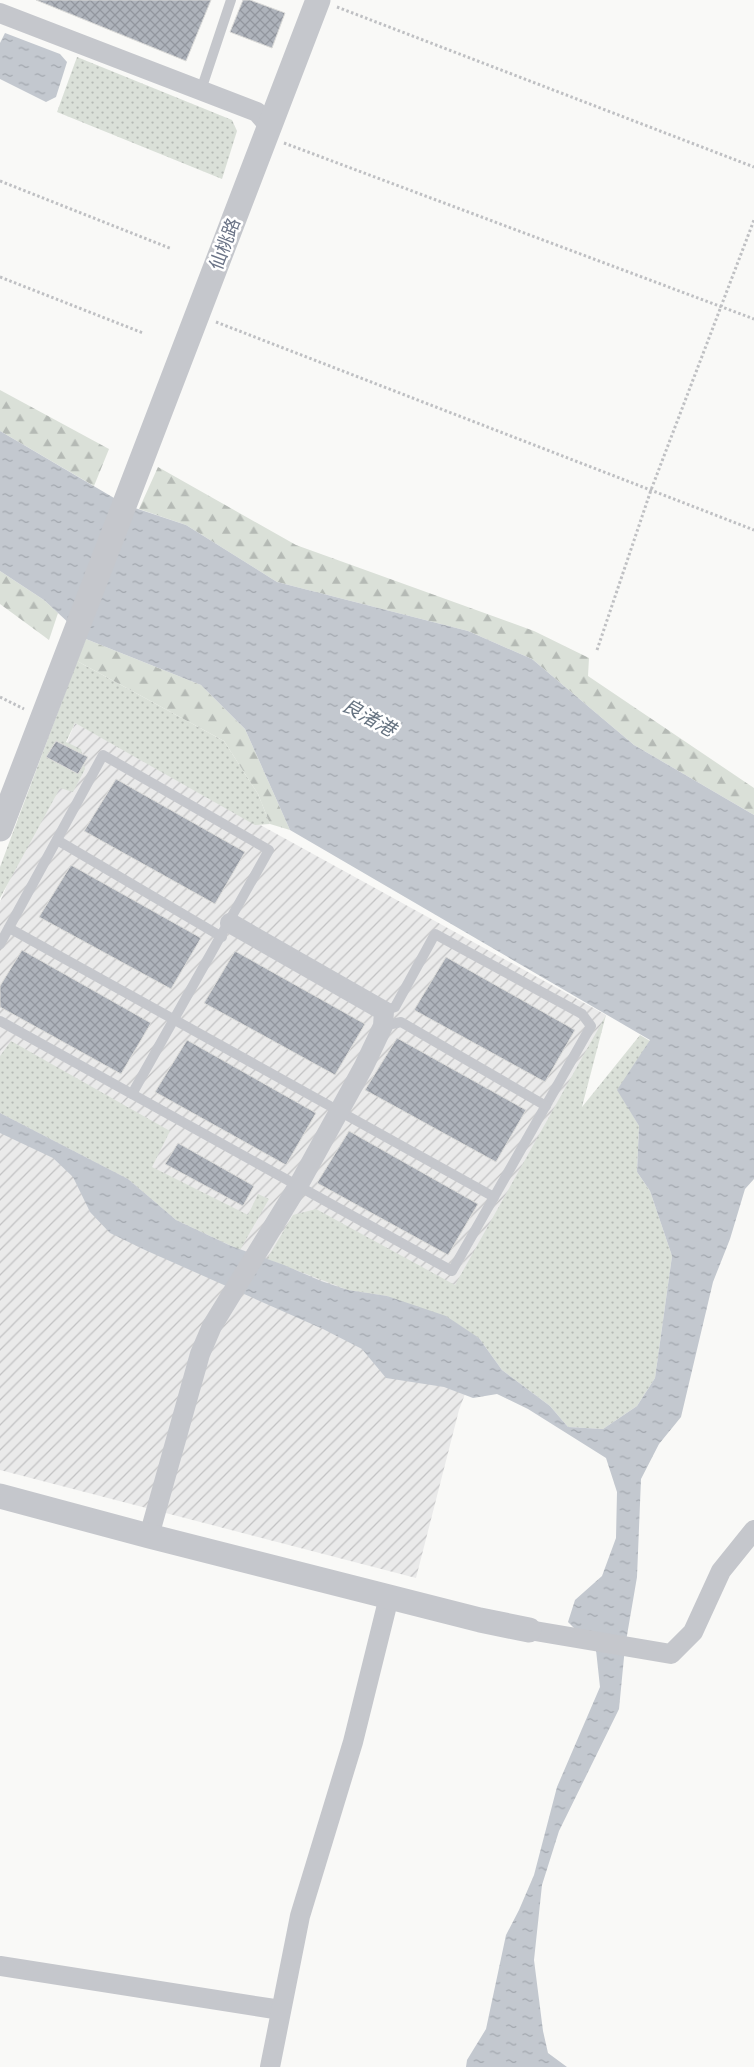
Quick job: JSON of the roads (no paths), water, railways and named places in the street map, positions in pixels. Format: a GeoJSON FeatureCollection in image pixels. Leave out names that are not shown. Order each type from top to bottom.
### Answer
{"type":"FeatureCollection","features":[{"type":"Feature","properties":{"kind":"street","name":"仙桃路"},"geometry":{"type":"LineString","coordinates":[[0,829],[318,0]]}},
{"type":"Feature","properties":{"kind":"street"},"geometry":{"type":"LineString","coordinates":[[0,13],[257,112],[268,132]]}},
{"type":"Feature","properties":{"kind":"street"},"geometry":{"type":"LineString","coordinates":[[149,1536],[200,1354],[212,1326],[298,1186],[364,1066],[384,1018],[226,930]]}},
{"type":"Feature","properties":{"kind":"street"},"geometry":{"type":"LineString","coordinates":[[0,1496],[480,1620],[670,1654],[693,1632],[721,1572],[754,1530]]}},
{"type":"Feature","properties":{"kind":"street"},"geometry":{"type":"LineString","coordinates":[[270,2067],[300,1916],[353,1742],[389,1597]]}},
{"type":"Feature","properties":{"kind":"street"},"geometry":{"type":"LineString","coordinates":[[0,1966],[282,2010]]}},
{"type":"Feature","properties":{"kind":"lane"},"geometry":{"type":"LineString","coordinates":[[201,90],[231,0]]}},
{"type":"Feature","properties":{"kind":"lane"},"geometry":{"type":"LineString","coordinates":[[0,944],[103,755],[269,850],[226,930],[132,1094]]}},
{"type":"Feature","properties":{"kind":"lane"},"geometry":{"type":"LineString","coordinates":[[57,840],[226,930]]}},
{"type":"Feature","properties":{"kind":"lane"},"geometry":{"type":"LineString","coordinates":[[9,928],[494,1197]]}},
{"type":"Feature","properties":{"kind":"lane"},"geometry":{"type":"LineString","coordinates":[[0,1020],[452,1271],[590,1026],[582,1014],[435,934],[395,1007],[384,1018]]}},
{"type":"Feature","properties":{"kind":"lane"},"geometry":{"type":"LineString","coordinates":[[384,1018],[401,1022],[546,1106]]}},
{"type":"Feature","properties":{"kind":"water"},"geometry":{"type":"Polygon","coordinates":[[[5,33],[60,54],[67,62],[56,97],[46,102],[0,79],[0,43],[5,33]]]}},
{"type":"Feature","properties":{"kind":"water","name":"良渚港"},"geometry":{"type":"Polygon","coordinates":[[[0,431],[126,505],[186,525],[277,582],[468,631],[532,659],[634,745],[754,815],[754,1179],[745,1189],[730,1239],[713,1282],[681,1417],[659,1444],[641,1479],[637,1577],[625,1647],[619,1709],[559,1831],[542,1885],[534,1960],[543,2031],[548,2053],[567,2067],[466,2067],[467,2060],[486,2029],[506,1935],[534,1875],[557,1787],[600,1687],[596,1650],[568,1622],[575,1600],[602,1576],[616,1538],[617,1492],[606,1458],[528,1409],[497,1394],[473,1398],[444,1387],[386,1378],[362,1349],[323,1329],[110,1233],[90,1212],[73,1177],[53,1158],[0,1133],[0,1113],[128,1179],[176,1220],[231,1246],[348,1290],[387,1296],[446,1316],[479,1338],[502,1370],[550,1406],[568,1427],[603,1429],[637,1406],[655,1378],[672,1256],[650,1191],[637,1172],[639,1126],[617,1090],[650,1040],[290,830],[245,729],[201,685],[86,639],[44,600],[0,571],[0,431]]]}}]}
